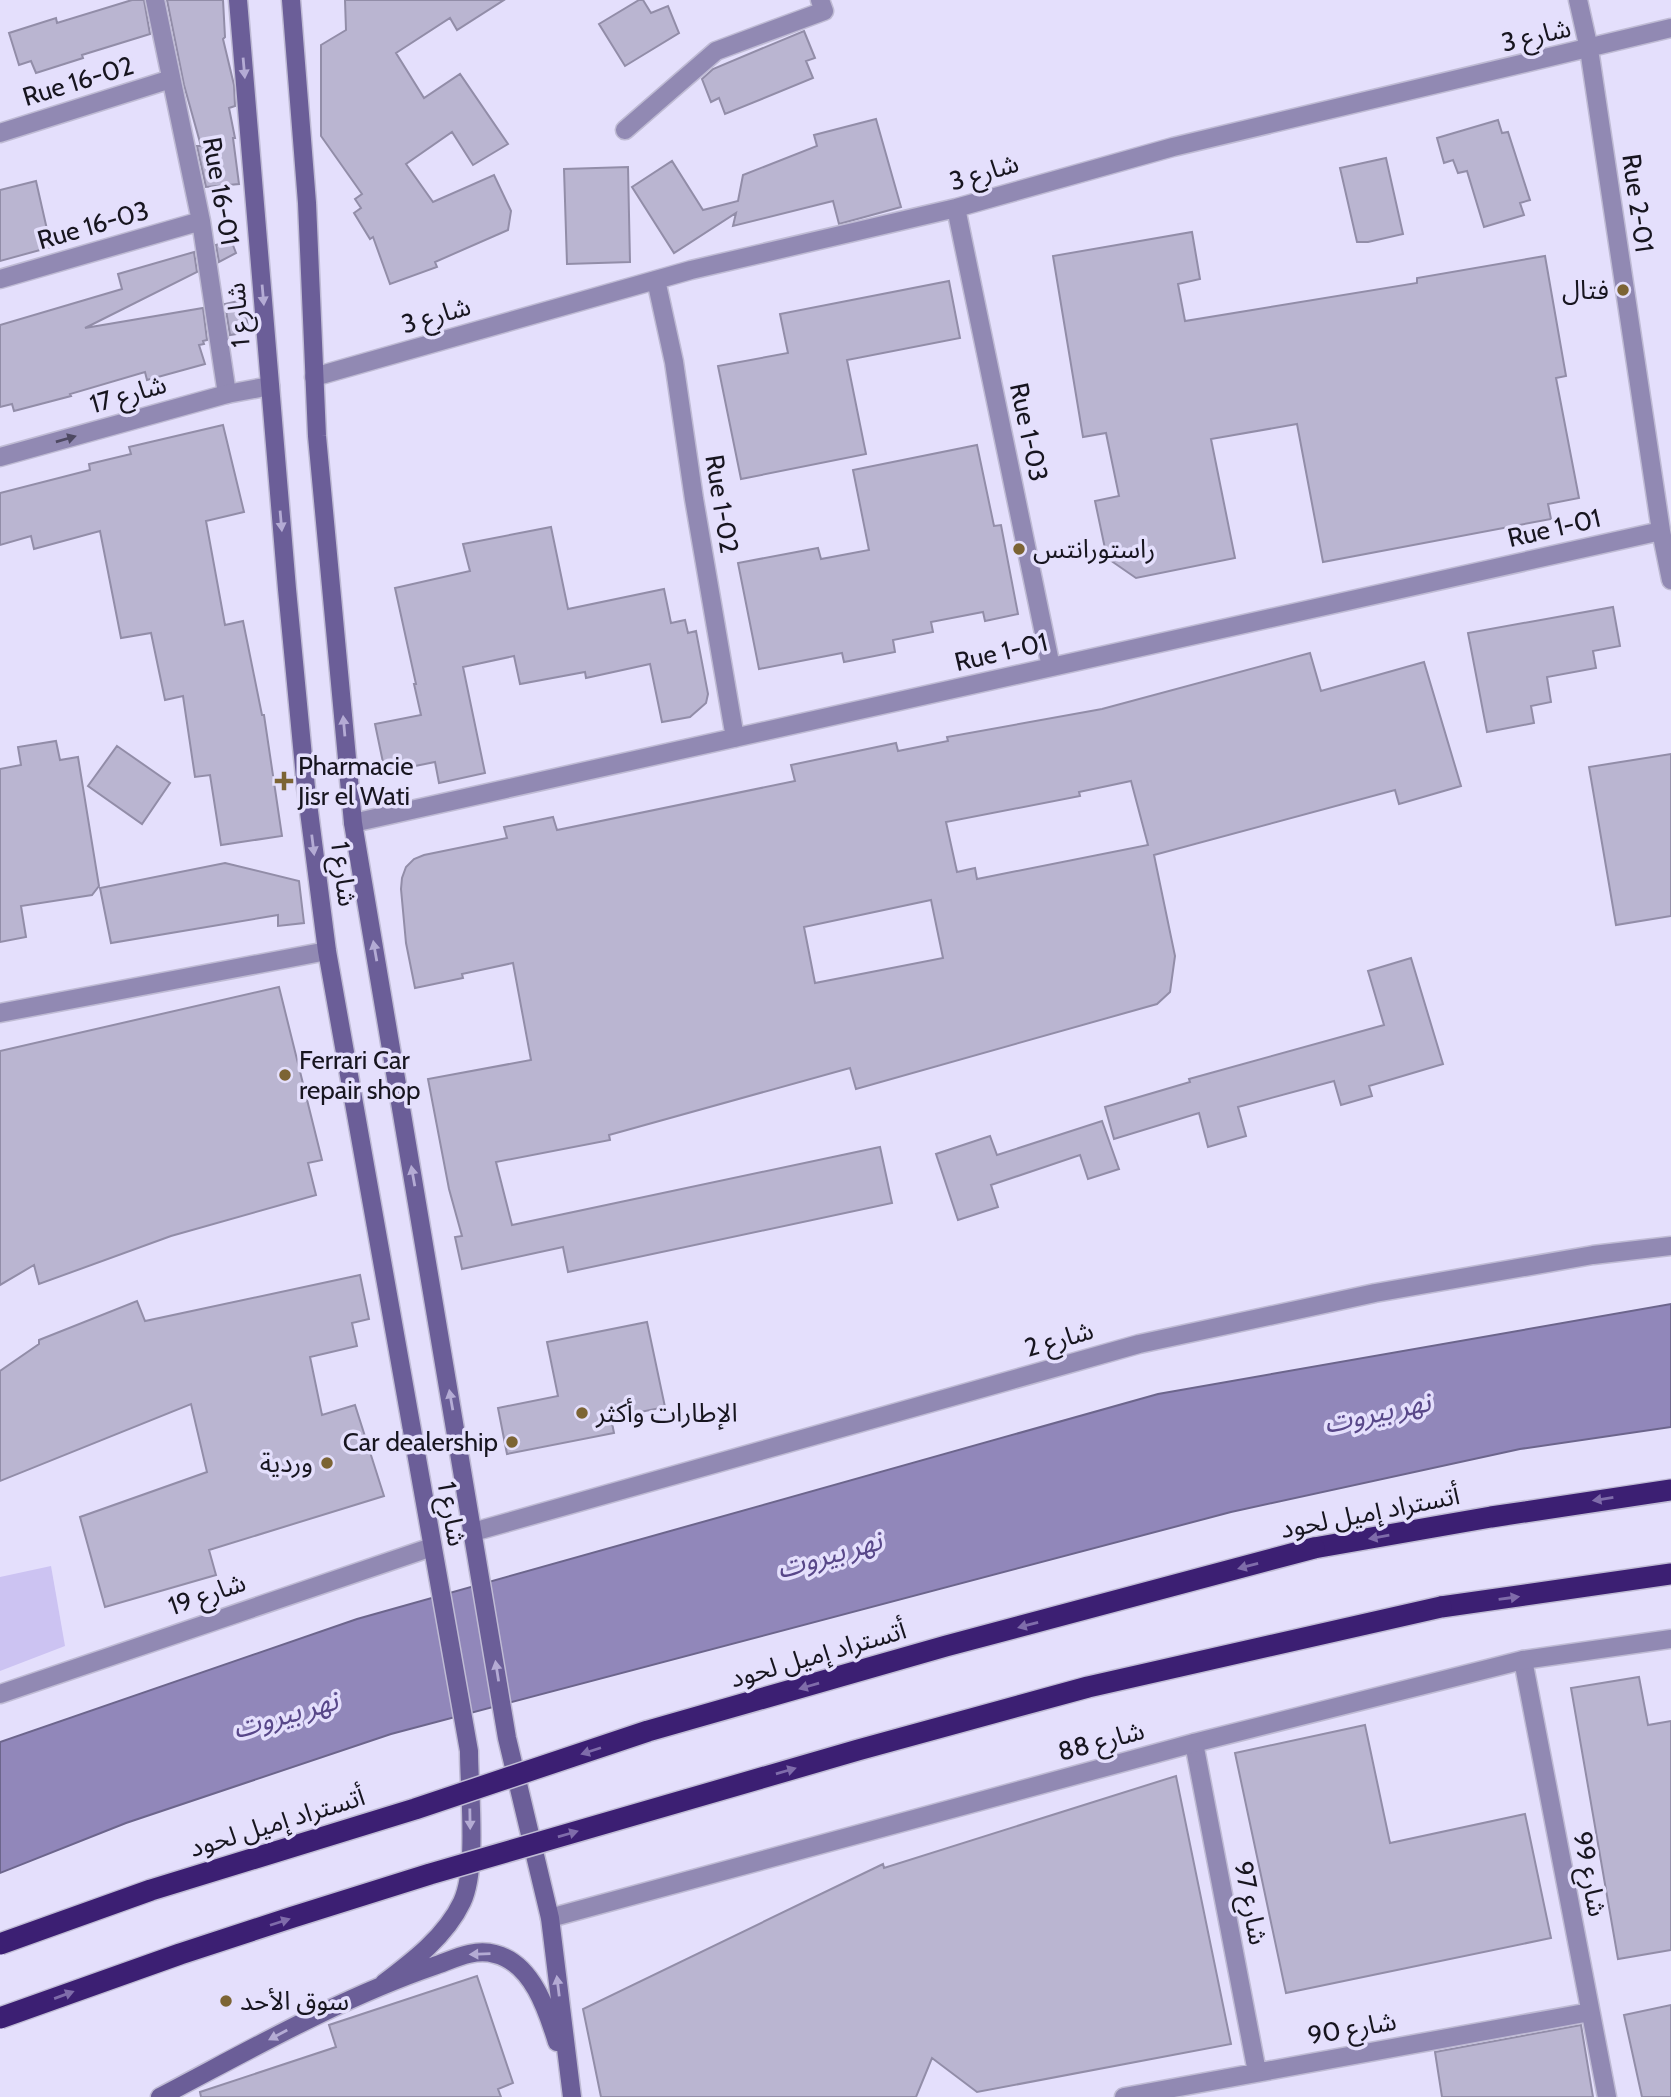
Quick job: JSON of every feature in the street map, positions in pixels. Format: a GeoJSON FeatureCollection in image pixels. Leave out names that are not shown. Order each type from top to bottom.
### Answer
{"type":"FeatureCollection","features":[{"type":"Feature","properties":{"kind":"highway","name":"أتستراد إميل لحود"},"geometry":{"type":"LineString","coordinates":[[0,1944],[151,1890],[415,1809],[648,1731],[946,1646],[1314,1548],[1504,1515],[1671,1490]]}},
{"type":"Feature","properties":{"kind":"highway"},"geometry":{"type":"LineString","coordinates":[[0,2018],[180,1954],[417,1878],[858,1750],[1088,1687],[1441,1607],[1671,1574]]}},
{"type":"Feature","properties":{"kind":"main road","name":"شارع 1"},"geometry":{"type":"LineString","coordinates":[[238,0],[305,775],[327,951],[469,1751],[471,1872],[465,1895],[443,1930],[427,1948],[384,1983]]}},
{"type":"Feature","properties":{"kind":"main road","name":"شارع 1"},"geometry":{"type":"LineString","coordinates":[[291,0],[307,203],[317,436],[353,823],[480,1564],[507,1738],[550,1918],[569,2078]]}},
{"type":"Feature","properties":{"kind":"main road"},"geometry":{"type":"LineString","coordinates":[[160,2097],[311,2017],[384,1983],[478,1951],[497,1954],[516,1963],[532,1984],[548,2013],[569,2078],[572,2097]]}},
{"type":"Feature","properties":{"kind":"street","name":"Rue 16-01"},"geometry":{"type":"LineString","coordinates":[[155,0],[201,221],[228,394]]}},
{"type":"Feature","properties":{"kind":"street"},"geometry":{"type":"LineString","coordinates":[[625,130],[716,51],[824,11],[820,0]]}},
{"type":"Feature","properties":{"kind":"street","name":"Rue 2-01"},"geometry":{"type":"LineString","coordinates":[[1578,0],[1589,49],[1661,531],[1671,580]]}},
{"type":"Feature","properties":{"kind":"street","name":"شارع 3"},"geometry":{"type":"LineString","coordinates":[[314,377],[656,280],[956,208],[1172,147],[1671,28]]}},
{"type":"Feature","properties":{"kind":"street","name":"Rue 16-02"},"geometry":{"type":"LineString","coordinates":[[0,133],[171,79]]}},
{"type":"Feature","properties":{"kind":"street","name":"Rue 1-03"},"geometry":{"type":"LineString","coordinates":[[956,208],[1051,667]]}},
{"type":"Feature","properties":{"kind":"street","name":"Rue 16-03"},"geometry":{"type":"LineString","coordinates":[[0,279],[201,221]]}},
{"type":"Feature","properties":{"kind":"street","name":"Rue 1-02"},"geometry":{"type":"LineString","coordinates":[[656,280],[674,362],[694,499],[735,738]]}},
{"type":"Feature","properties":{"kind":"street","name":"شارع 17"},"geometry":{"type":"LineString","coordinates":[[0,457],[228,394],[271,386]]}},
{"type":"Feature","properties":{"kind":"street","name":"Rue 1-01"},"geometry":{"type":"LineString","coordinates":[[353,823],[1661,531]]}},
{"type":"Feature","properties":{"kind":"street"},"geometry":{"type":"LineString","coordinates":[[0,1013],[327,951]]}},
{"type":"Feature","properties":{"kind":"street","name":"شارع 2"},"geometry":{"type":"LineString","coordinates":[[473,1532],[1139,1344],[1375,1293],[1593,1255],[1671,1246]]}},
{"type":"Feature","properties":{"kind":"street","name":"شارع 19"},"geometry":{"type":"LineString","coordinates":[[0,1693],[432,1547]]}},
{"type":"Feature","properties":{"kind":"street","name":"شارع 88"},"geometry":{"type":"LineString","coordinates":[[550,1918],[1194,1743],[1523,1660],[1671,1639]]}},
{"type":"Feature","properties":{"kind":"street","name":"شارع 99"},"geometry":{"type":"LineString","coordinates":[[1523,1660],[1607,2097]]}},
{"type":"Feature","properties":{"kind":"street","name":"شارع 97"},"geometry":{"type":"LineString","coordinates":[[1194,1743],[1257,2072]]}},
{"type":"Feature","properties":{"kind":"street","name":"شارع 90"},"geometry":{"type":"LineString","coordinates":[[1124,2097],[1590,2012]]}},
{"type":"Feature","properties":{"kind":"shaded area"},"geometry":{"type":"Polygon","coordinates":[[[51,1566],[65,1646],[0,1671],[0,1577],[51,1566]]]}},
{"type":"Feature","properties":{"kind":"water","name":"نهر بيروت"},"geometry":{"type":"Polygon","coordinates":[[[1671,1304],[1671,1427],[1520,1449],[1231,1512],[391,1734],[126,1823],[0,1873],[0,1742],[357,1619],[1158,1394],[1671,1304]]]}},
{"type":"Feature","properties":{"kind":"building"},"geometry":{"type":"Polygon","coordinates":[[[132,0],[144,0],[150,34],[82,55],[83,58],[36,73],[31,61],[19,65],[9,33],[56,18],[57,23],[132,0]]]}},
{"type":"Feature","properties":{"kind":"building"},"geometry":{"type":"Polygon","coordinates":[[[167,0],[223,0],[223,39],[234,85],[235,106],[229,108],[239,184],[206,187],[197,146],[201,146],[184,85],[167,0]]]}},
{"type":"Feature","properties":{"kind":"building"},"geometry":{"type":"Polygon","coordinates":[[[345,0],[504,0],[457,30],[450,18],[396,53],[424,98],[460,74],[508,144],[473,165],[452,132],[406,164],[433,202],[494,175],[511,211],[508,230],[435,262],[437,267],[390,284],[373,237],[370,239],[354,213],[361,208],[355,199],[362,194],[321,136],[321,45],[346,30],[345,0]]]}},
{"type":"Feature","properties":{"kind":"building"},"geometry":{"type":"Polygon","coordinates":[[[643,0],[651,13],[668,6],[679,33],[625,66],[599,24],[643,0]]]}},
{"type":"Feature","properties":{"kind":"building"},"geometry":{"type":"Polygon","coordinates":[[[804,31],[815,58],[806,61],[813,78],[725,114],[719,98],[711,102],[702,79],[713,69],[804,31]]]}},
{"type":"Feature","properties":{"kind":"building"},"geometry":{"type":"Polygon","coordinates":[[[876,119],[901,207],[839,224],[833,201],[733,226],[736,213],[674,253],[632,187],[672,161],[703,210],[738,201],[743,175],[817,146],[814,135],[876,119]]]}},
{"type":"Feature","properties":{"kind":"building"},"geometry":{"type":"Polygon","coordinates":[[[1498,120],[1502,133],[1508,132],[1530,200],[1520,203],[1524,215],[1484,227],[1467,171],[1458,173],[1453,160],[1444,163],[1437,138],[1498,120]]]}},
{"type":"Feature","properties":{"kind":"building"},"geometry":{"type":"Polygon","coordinates":[[[1386,158],[1403,234],[1357,242],[1340,168],[1386,158]]]}},
{"type":"Feature","properties":{"kind":"building"},"geometry":{"type":"Polygon","coordinates":[[[628,167],[630,262],[567,264],[564,169],[628,167]]]}},
{"type":"Feature","properties":{"kind":"building"},"geometry":{"type":"Polygon","coordinates":[[[36,181],[51,247],[0,261],[0,190],[36,181]]]}},
{"type":"Feature","properties":{"kind":"building"},"geometry":{"type":"Polygon","coordinates":[[[1192,232],[1200,279],[1178,284],[1185,321],[1417,283],[1417,278],[1545,256],[1566,376],[1556,378],[1579,498],[1548,504],[1551,519],[1323,562],[1297,424],[1211,439],[1235,558],[1136,578],[1107,558],[1095,501],[1119,496],[1106,433],[1083,437],[1053,256],[1192,232]]]}},
{"type":"Feature","properties":{"kind":"building"},"geometry":{"type":"Polygon","coordinates":[[[231,240],[236,253],[219,262],[216,245],[231,240]]]}},
{"type":"Feature","properties":{"kind":"building"},"geometry":{"type":"Polygon","coordinates":[[[194,252],[197,272],[85,328],[203,308],[207,340],[199,345],[205,364],[147,380],[145,372],[14,411],[12,404],[0,407],[0,325],[122,289],[118,274],[194,252]]]}},
{"type":"Feature","properties":{"kind":"building"},"geometry":{"type":"Polygon","coordinates":[[[949,281],[960,338],[847,360],[866,454],[741,479],[718,366],[788,353],[780,314],[949,281]]]}},
{"type":"Feature","properties":{"kind":"building"},"geometry":{"type":"Polygon","coordinates":[[[243,300],[249,332],[230,335],[225,304],[243,300]]]}},
{"type":"Feature","properties":{"kind":"building"},"geometry":{"type":"Polygon","coordinates":[[[223,425],[244,512],[206,521],[225,625],[243,621],[264,715],[282,836],[221,845],[210,775],[195,777],[183,696],[165,700],[151,633],[121,638],[100,531],[34,549],[31,536],[0,545],[0,493],[90,470],[89,464],[131,454],[129,447],[223,425]]]}},
{"type":"Feature","properties":{"kind":"building"},"geometry":{"type":"Polygon","coordinates":[[[977,445],[994,526],[1001,525],[1018,614],[985,621],[983,612],[931,622],[933,632],[893,640],[895,652],[844,662],[842,653],[759,669],[738,563],[818,548],[821,559],[869,550],[853,470],[977,445]]]}},
{"type":"Feature","properties":{"kind":"building"},"geometry":{"type":"Polygon","coordinates":[[[551,527],[568,609],[664,589],[671,623],[685,620],[688,633],[696,631],[708,694],[706,703],[690,717],[662,722],[650,664],[586,678],[585,672],[520,684],[514,656],[463,667],[485,773],[439,783],[435,762],[385,772],[375,724],[421,715],[395,588],[470,571],[463,544],[551,527]]]}},
{"type":"Feature","properties":{"kind":"building"},"geometry":{"type":"Polygon","coordinates":[[[1613,607],[1620,646],[1593,651],[1596,668],[1547,677],[1551,702],[1531,706],[1534,723],[1487,732],[1468,633],[1613,607]]]}},
{"type":"Feature","properties":{"kind":"building"},"geometry":{"type":"Polygon","coordinates":[[[1310,653],[1321,691],[1424,662],[1461,786],[1399,804],[1395,790],[1154,855],[1175,956],[1170,992],[1157,1004],[856,1089],[850,1068],[609,1135],[610,1140],[496,1162],[512,1225],[880,1147],[892,1203],[568,1272],[563,1247],[462,1269],[455,1237],[462,1236],[449,1189],[428,1079],[531,1060],[513,963],[462,974],[463,978],[415,988],[406,943],[401,889],[406,867],[414,859],[507,838],[504,827],[553,817],[557,830],[795,781],[791,765],[896,743],[898,751],[948,741],[947,737],[1102,709],[1310,653]],[[1131,781],[1079,792],[1080,796],[946,822],[957,872],[975,868],[977,879],[1148,845],[1131,781]],[[931,900],[804,927],[815,983],[943,958],[931,900]]]}},
{"type":"Feature","properties":{"kind":"building"},"geometry":{"type":"Polygon","coordinates":[[[56,741],[60,760],[78,757],[99,886],[92,895],[21,906],[26,937],[0,942],[0,769],[21,765],[18,747],[56,741]]]}},
{"type":"Feature","properties":{"kind":"building"},"geometry":{"type":"Polygon","coordinates":[[[117,746],[170,783],[142,824],[88,786],[117,746]]]}},
{"type":"Feature","properties":{"kind":"building"},"geometry":{"type":"Polygon","coordinates":[[[1671,754],[1671,916],[1616,925],[1589,767],[1671,754]]]}},
{"type":"Feature","properties":{"kind":"building"},"geometry":{"type":"Polygon","coordinates":[[[225,863],[299,881],[304,923],[278,926],[278,915],[111,943],[100,888],[225,863]]]}},
{"type":"Feature","properties":{"kind":"building"},"geometry":{"type":"Polygon","coordinates":[[[1411,958],[1443,1064],[1369,1086],[1372,1096],[1341,1105],[1334,1081],[1238,1107],[1246,1136],[1208,1147],[1199,1113],[1114,1139],[1105,1107],[1190,1082],[1189,1079],[1384,1025],[1368,971],[1411,958]]]}},
{"type":"Feature","properties":{"kind":"building"},"geometry":{"type":"Polygon","coordinates":[[[279,987],[322,1160],[308,1163],[316,1195],[171,1236],[39,1284],[34,1265],[0,1285],[0,1051],[279,987]]]}},
{"type":"Feature","properties":{"kind":"building"},"geometry":{"type":"Polygon","coordinates":[[[1102,1121],[1119,1169],[1088,1179],[1080,1155],[991,1185],[998,1207],[958,1220],[936,1154],[990,1136],[997,1155],[1102,1121]]]}},
{"type":"Feature","properties":{"kind":"building"},"geometry":{"type":"Polygon","coordinates":[[[360,1275],[369,1319],[352,1323],[357,1346],[310,1357],[322,1415],[355,1405],[384,1496],[209,1550],[216,1575],[105,1607],[80,1517],[207,1472],[191,1404],[0,1481],[0,1371],[39,1344],[39,1340],[137,1301],[145,1321],[360,1275]]]}},
{"type":"Feature","properties":{"kind":"building"},"geometry":{"type":"Polygon","coordinates":[[[647,1322],[665,1407],[611,1418],[614,1433],[507,1454],[498,1408],[558,1396],[547,1342],[647,1322]]]}},
{"type":"Feature","properties":{"kind":"building"},"geometry":{"type":"Polygon","coordinates":[[[1639,1677],[1648,1725],[1671,1721],[1671,1950],[1618,1959],[1571,1688],[1639,1677]]]}},
{"type":"Feature","properties":{"kind":"building"},"geometry":{"type":"Polygon","coordinates":[[[1365,1725],[1390,1843],[1525,1814],[1551,1938],[1286,1993],[1235,1753],[1365,1725]]]}},
{"type":"Feature","properties":{"kind":"building"},"geometry":{"type":"Polygon","coordinates":[[[1176,1776],[1231,2044],[977,2092],[932,2058],[916,2097],[601,2097],[583,2009],[883,1864],[884,1868],[1176,1776]]]}},
{"type":"Feature","properties":{"kind":"building"},"geometry":{"type":"Polygon","coordinates":[[[477,1976],[513,2083],[498,2089],[501,2097],[201,2097],[200,2092],[336,2047],[329,2025],[477,1976]]]}},
{"type":"Feature","properties":{"kind":"building"},"geometry":{"type":"Polygon","coordinates":[[[1671,2005],[1671,2097],[1642,2097],[1624,2015],[1671,2005]]]}},
{"type":"Feature","properties":{"kind":"building"},"geometry":{"type":"Polygon","coordinates":[[[1581,2025],[1593,2097],[1442,2097],[1435,2052],[1581,2025]]]}},
{"type":"Feature","properties":{"kind":"place","name":"فتال"},"geometry":{"type":"Point","coordinates":[1623,290]}},
{"type":"Feature","properties":{"kind":"place","name":"راستورانتس"},"geometry":{"type":"Point","coordinates":[1019,549]}},
{"type":"Feature","properties":{"kind":"place","name":"Pharmacie Jisr el Wati"},"geometry":{"type":"Point","coordinates":[284,781]}},
{"type":"Feature","properties":{"kind":"place","name":"Ferrari Car repair shop"},"geometry":{"type":"Point","coordinates":[285,1075]}},
{"type":"Feature","properties":{"kind":"place","name":"الإطارات وأكثر"},"geometry":{"type":"Point","coordinates":[582,1413]}},
{"type":"Feature","properties":{"kind":"place","name":"Car dealership"},"geometry":{"type":"Point","coordinates":[512,1442]}},
{"type":"Feature","properties":{"kind":"place","name":"وردية"},"geometry":{"type":"Point","coordinates":[327,1463]}},
{"type":"Feature","properties":{"kind":"place","name":"سوق الأحد"},"geometry":{"type":"Point","coordinates":[226,2001]}}]}
